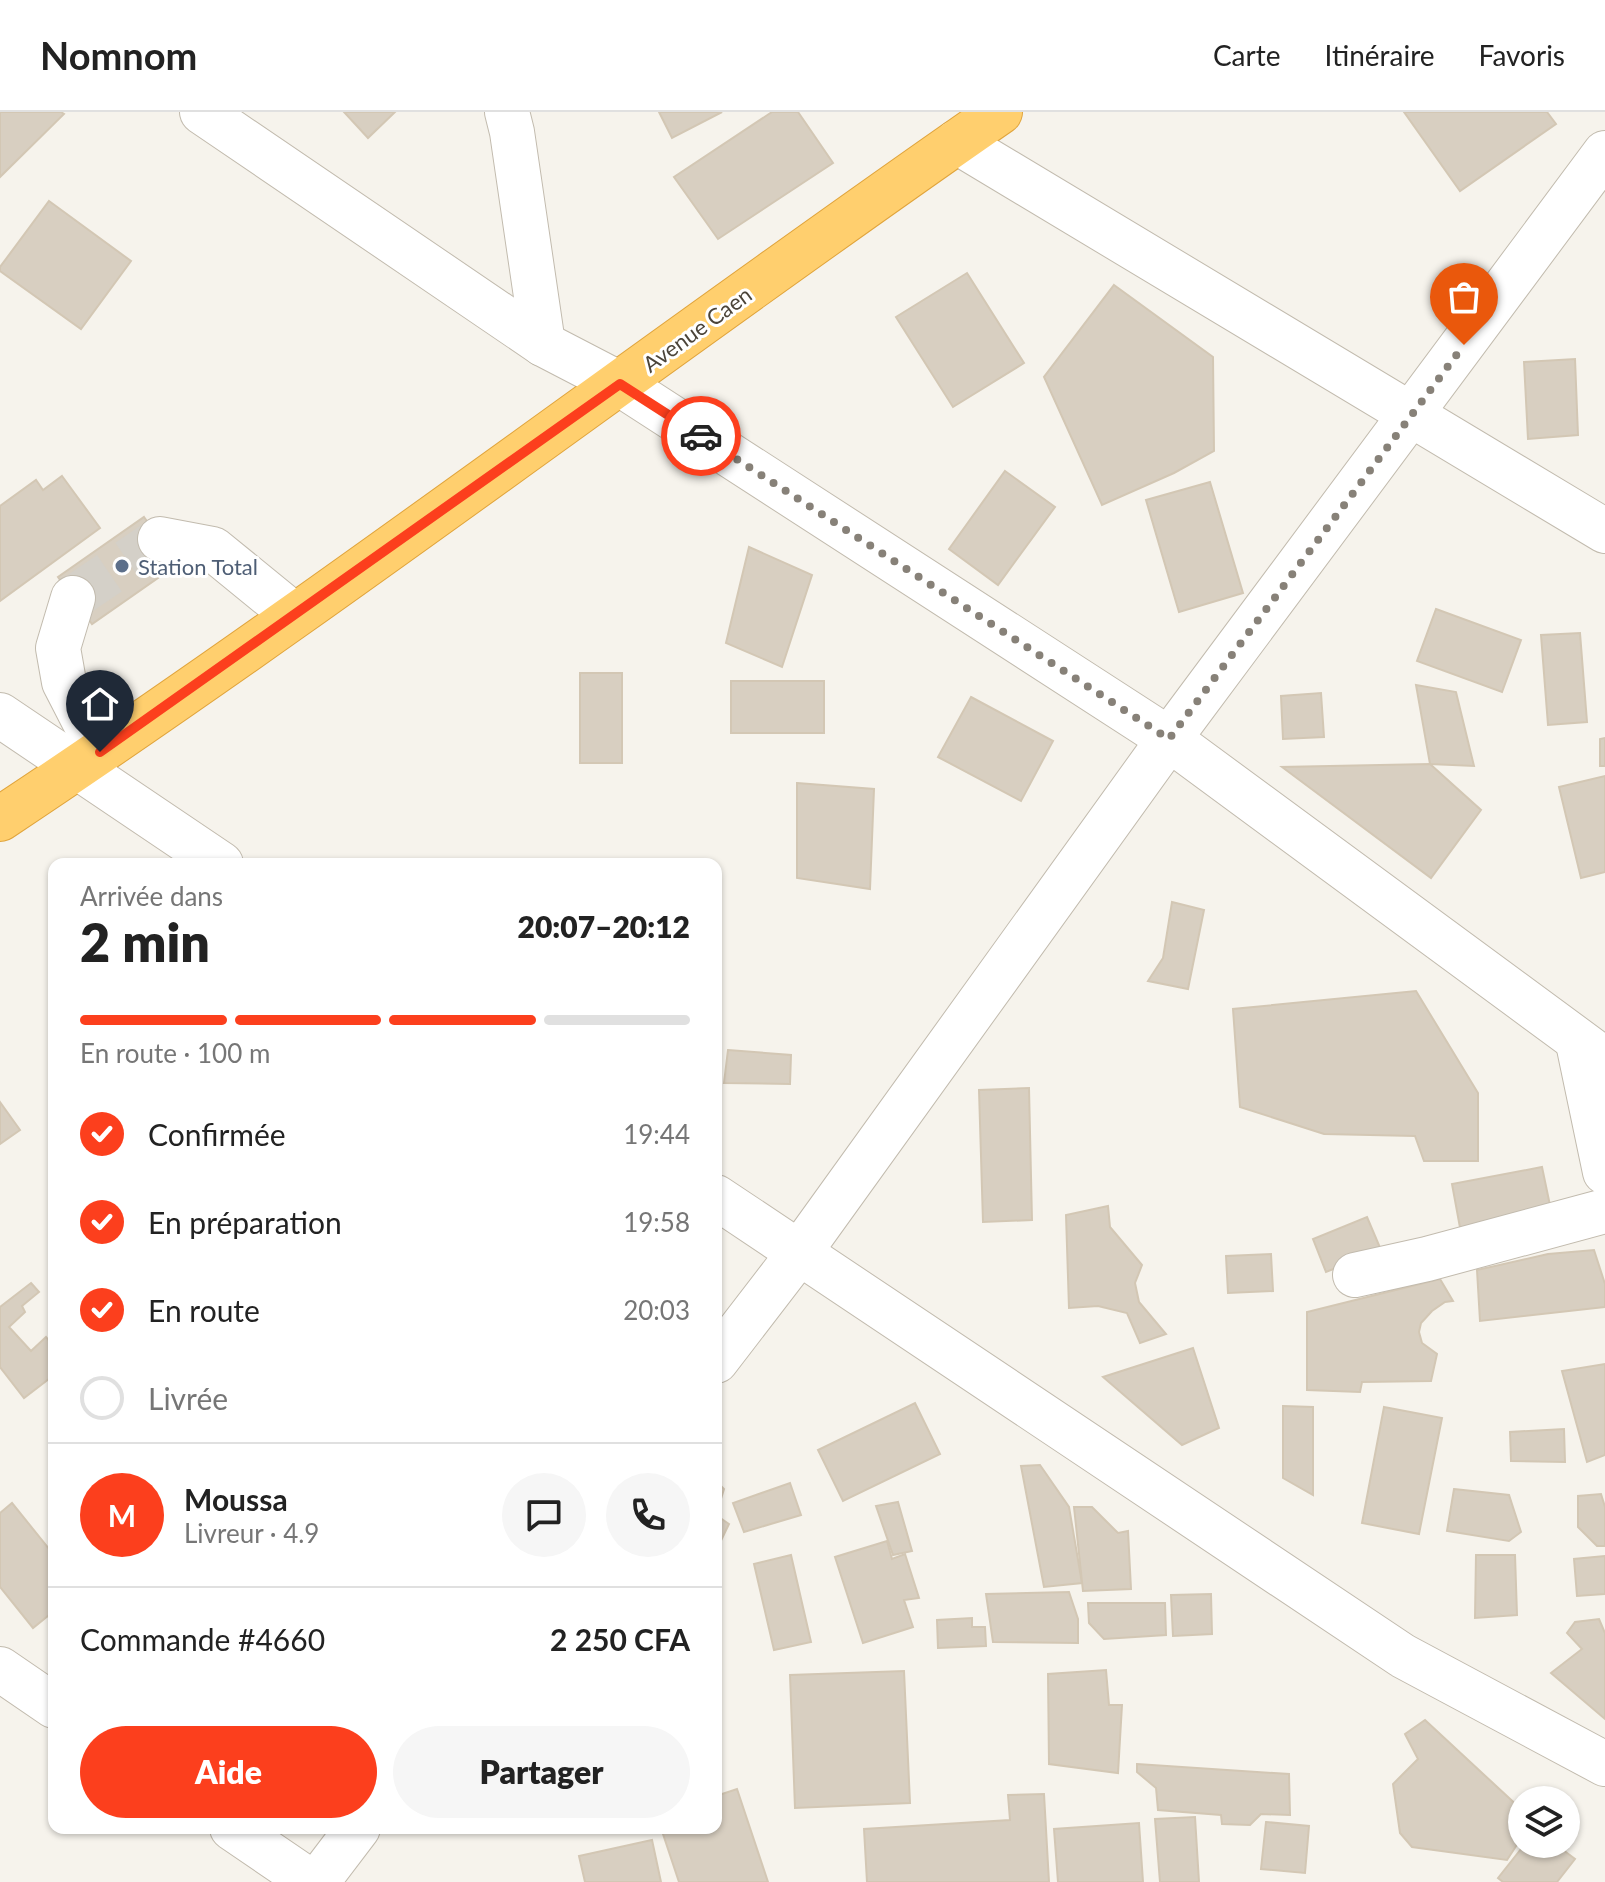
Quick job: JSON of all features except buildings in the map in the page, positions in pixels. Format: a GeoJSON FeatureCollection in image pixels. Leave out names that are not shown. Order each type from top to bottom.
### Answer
{"type":"FeatureCollection","features":[{"type":"Feature","properties":{"kind":"highway","name":"Avenue Caen"},"geometry":{"type":"LineString","coordinates":[[0,819],[89,760],[1000,112]]}},
{"type":"Feature","properties":{"kind":"street"},"geometry":{"type":"LineString","coordinates":[[202,112],[543,344],[620,384],[1169,739],[1592,1052],[1605,1172]]}},
{"type":"Feature","properties":{"kind":"street"},"geometry":{"type":"LineString","coordinates":[[507,112],[543,344]]}},
{"type":"Feature","properties":{"kind":"street"},"geometry":{"type":"LineString","coordinates":[[957,142],[1605,531]]}},
{"type":"Feature","properties":{"kind":"street"},"geometry":{"type":"LineString","coordinates":[[722,1353],[799,1253],[1169,739],[1412,417],[1605,153]]}},
{"type":"Feature","properties":{"kind":"street"},"geometry":{"type":"LineString","coordinates":[[160,539],[213,549],[294,615]]}},
{"type":"Feature","properties":{"kind":"street"},"geometry":{"type":"LineString","coordinates":[[73,598],[58,648],[64,682],[89,760]]}},
{"type":"Feature","properties":{"kind":"street"},"geometry":{"type":"LineString","coordinates":[[0,715],[89,760],[213,858]]}},
{"type":"Feature","properties":{"kind":"street"},"geometry":{"type":"LineString","coordinates":[[722,1201],[1403,1656],[1605,1764]]}},
{"type":"Feature","properties":{"kind":"street"},"geometry":{"type":"LineString","coordinates":[[1355,1275],[1605,1211]]}},
{"type":"Feature","properties":{"kind":"street"},"geometry":{"type":"LineString","coordinates":[[0,1669],[48,1702]]}},
{"type":"Feature","properties":{"kind":"street"},"geometry":{"type":"LineString","coordinates":[[241,1834],[314,1882],[353,1834]]}},
{"type":"Feature","properties":{"kind":"tunnel"},"geometry":{"type":"LineString","coordinates":[[73,598],[160,539]]}},
{"type":"Feature","properties":{"kind":"way so far"},"geometry":{"type":"LineString","coordinates":[[701,436],[1169,739],[1464,345]]}},
{"type":"Feature","properties":{"kind":"place","name":"Station Total"},"geometry":{"type":"Point","coordinates":[122,566]}},
{"type":"Feature","properties":{"kind":"route"},"geometry":{"type":"LineString","coordinates":[[100,752],[620,384],[701,436]]}}]}
